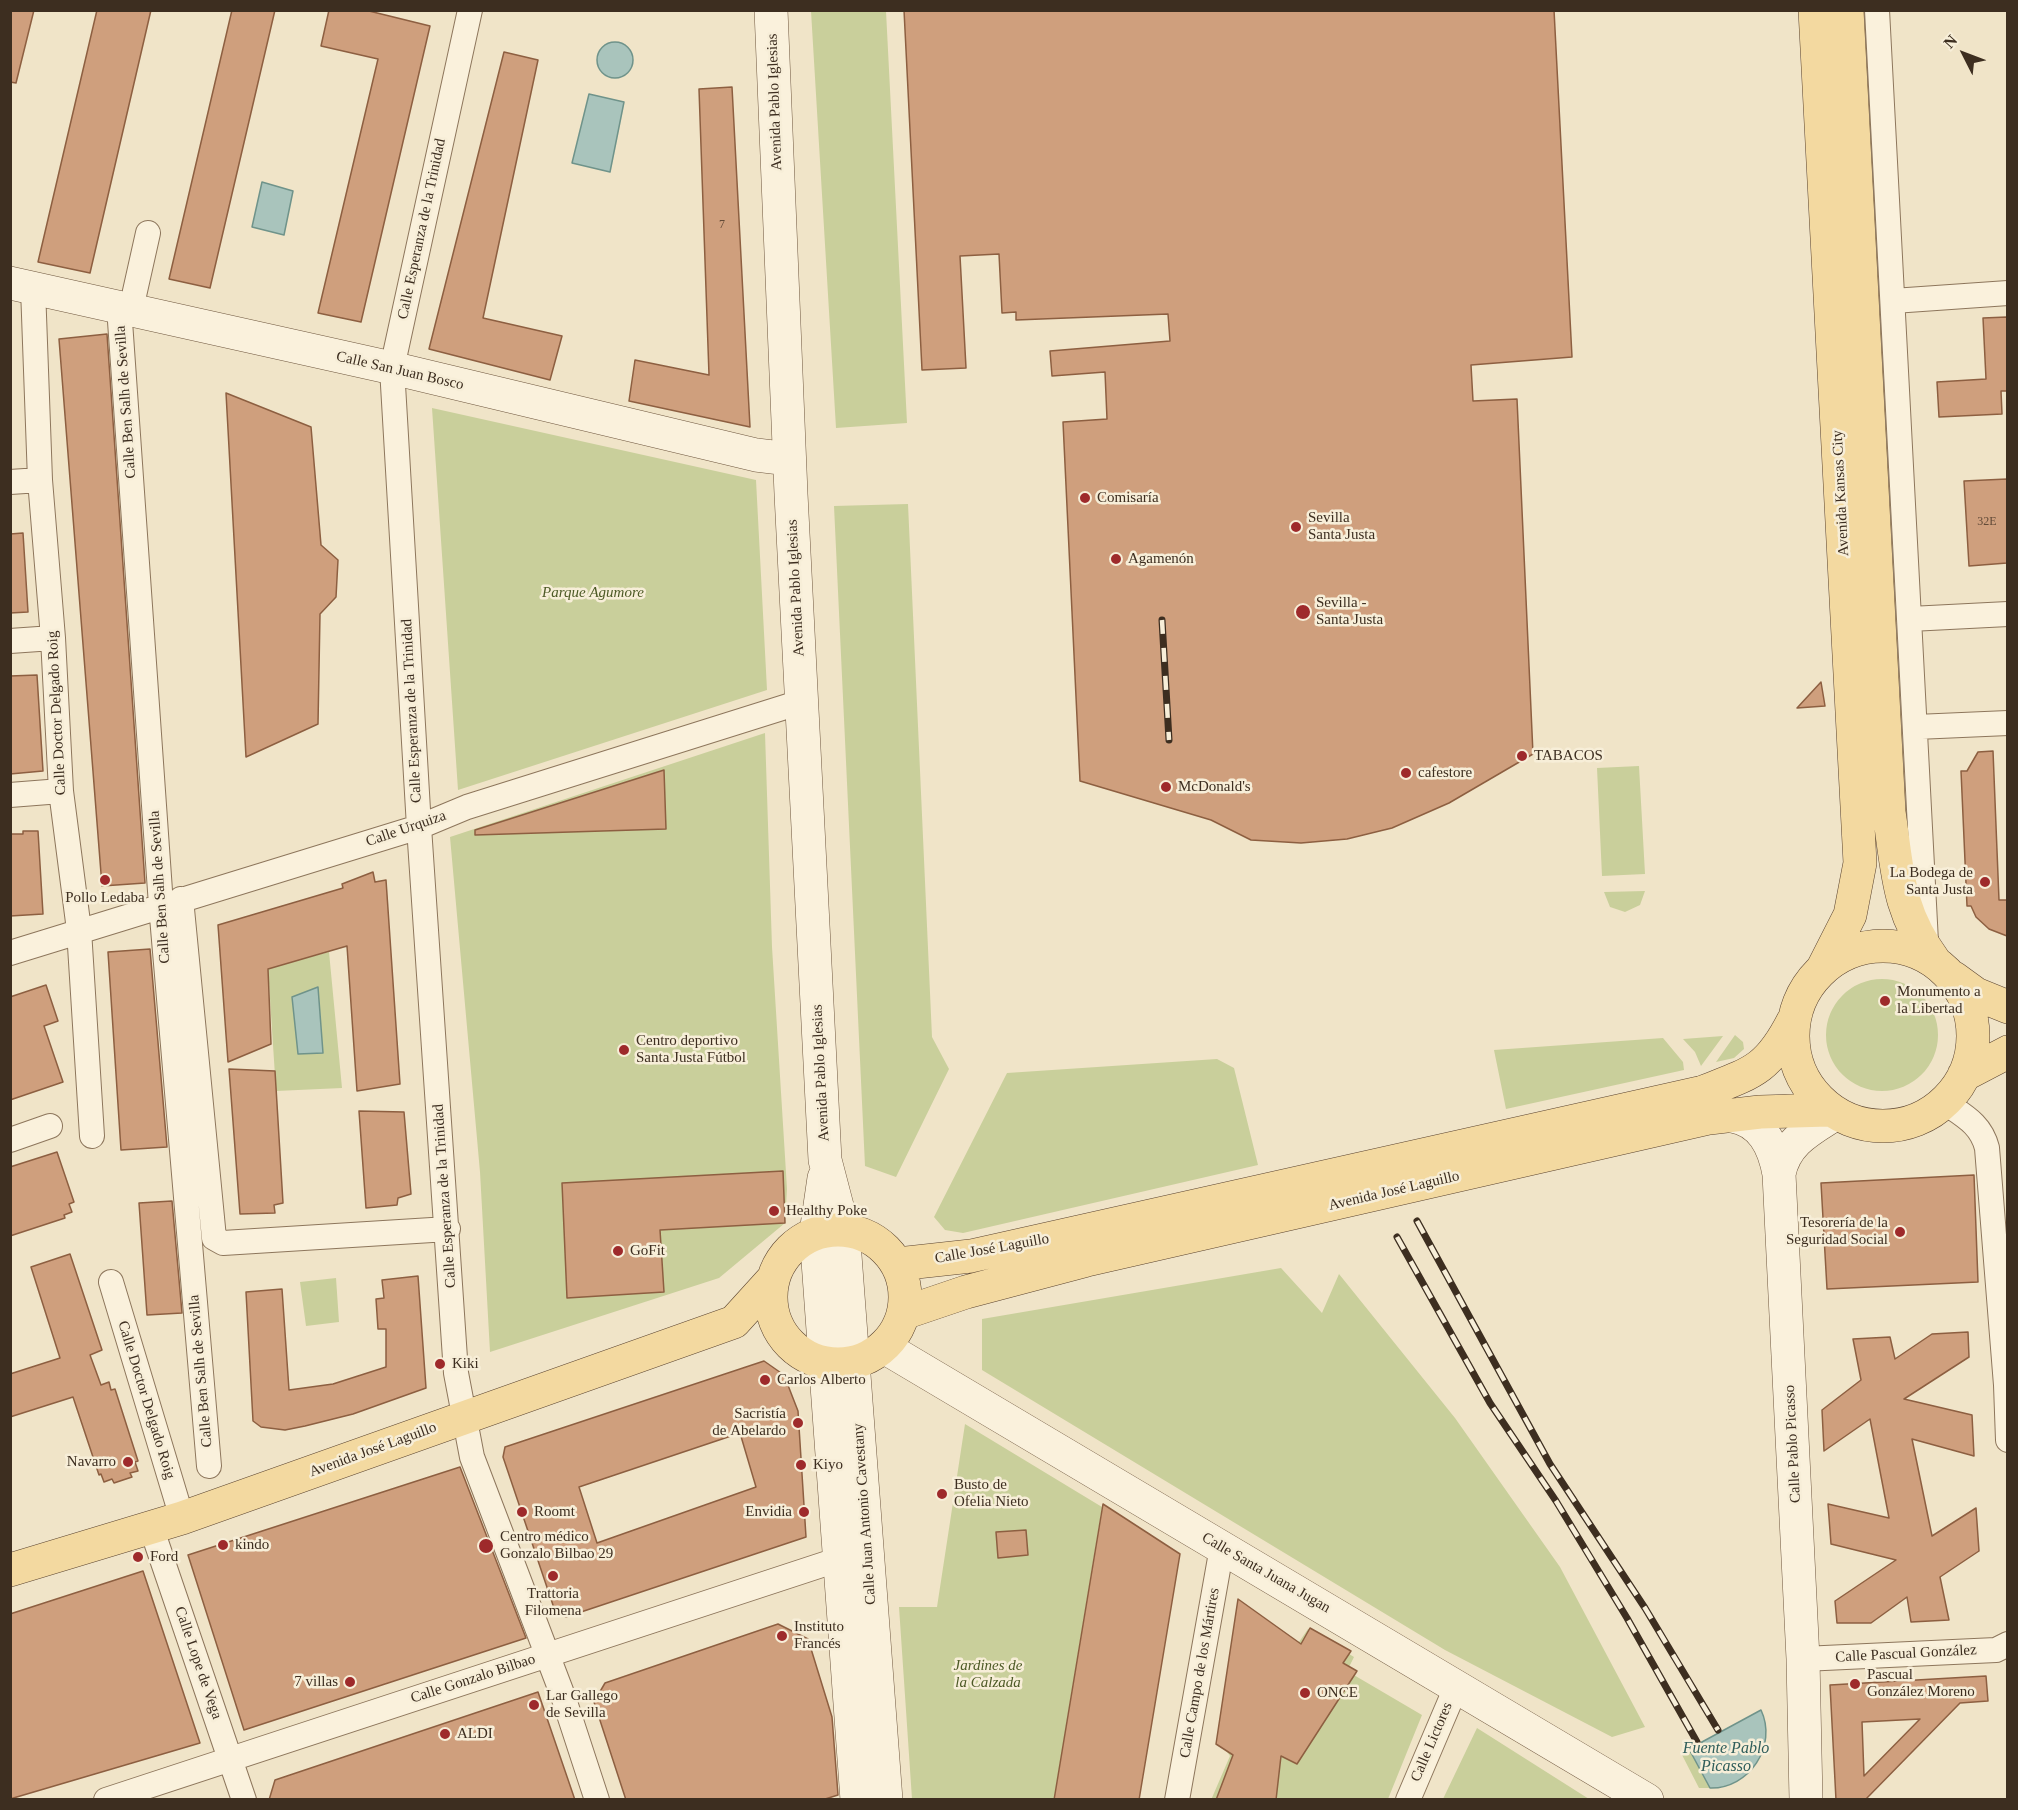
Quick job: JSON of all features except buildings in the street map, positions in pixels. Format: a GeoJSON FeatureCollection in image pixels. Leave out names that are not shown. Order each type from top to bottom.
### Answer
{"type":"FeatureCollection","features":[{"type":"Feature","properties":{"kind":"main road","name":"Avenida Pablo Iglesias"},"geometry":{"type":"LineString","coordinates":[[771,10],[789,459],[829,1231]]}},
{"type":"Feature","properties":{"kind":"main road","name":"Avenida Kansas City"},"geometry":{"type":"LineString","coordinates":[[1815,10],[1860,863],[1850,915],[1824,968]]}},
{"type":"Feature","properties":{"kind":"main road"},"geometry":{"type":"LineString","coordinates":[[1709,1110],[1832,1112],[1872,1126],[1892,1126],[1919,1118],[1944,1102],[1964,1075],[1972,1050],[1972,1022],[1968,1004],[1910,925],[1902,899],[1889,812],[1847,10]]}},
{"type":"Feature","properties":{"kind":"main road","name":"Calle San Juan Bosco"},"geometry":{"type":"LineString","coordinates":[[22,286],[392,368],[756,455],[789,459]]}},
{"type":"Feature","properties":{"kind":"main road"},"geometry":{"type":"LineString","coordinates":[[1709,1110],[1744,1076],[1762,1065],[1781,1046],[1793,1021],[1801,995],[1824,968],[1843,956],[1868,947],[1885,945],[1903,947],[1938,963],[1976,994],[2007,1007]]}},
{"type":"Feature","properties":{"kind":"main road"},"geometry":{"type":"LineString","coordinates":[[1793,1021],[1793,1052],[1797,1067],[1806,1086],[1832,1112]]}},
{"type":"Feature","properties":{"kind":"main road"},"geometry":{"type":"LineString","coordinates":[[1964,1075],[2007,1052]]}},
{"type":"Feature","properties":{"kind":"main road"},"geometry":{"type":"LineString","coordinates":[[1709,1110],[1755,1124],[1761,1130],[1776,1158],[1779,1174]]}},
{"type":"Feature","properties":{"kind":"main road","name":"Avenida José Laguillo"},"geometry":{"type":"LineString","coordinates":[[1086,1246],[1709,1110]]}},
{"type":"Feature","properties":{"kind":"main road","name":"Calle Pablo Picasso"},"geometry":{"type":"LineString","coordinates":[[1806,1800],[1803,1659],[1779,1174],[1786,1153],[1794,1142],[1832,1112]]}},
{"type":"Feature","properties":{"kind":"main road"},"geometry":{"type":"LineString","coordinates":[[773,1279],[771,1309],[783,1337],[802,1355],[840,1364],[870,1357],[884,1347],[897,1332],[904,1313],[906,1288],[898,1264],[891,1252],[877,1241],[860,1233],[829,1231],[797,1243],[782,1259],[773,1279],[734,1322],[783,1337]]}},
{"type":"Feature","properties":{"kind":"main road","name":"Calle Juan Antonio Cavestany"},"geometry":{"type":"LineString","coordinates":[[829,1231],[840,1364],[886,1800]]}},
{"type":"Feature","properties":{"kind":"main road","name":"Calle José Laguillo"},"geometry":{"type":"LineString","coordinates":[[898,1264],[1086,1246]]}},
{"type":"Feature","properties":{"kind":"main road","name":"Calle José Laguillo"},"geometry":{"type":"LineString","coordinates":[[904,1313],[1086,1246]]}},
{"type":"Feature","properties":{"kind":"main road","name":"Avenida José Laguillo"},"geometry":{"type":"LineString","coordinates":[[10,1570],[182,1518],[734,1322]]}},
{"type":"Feature","properties":{"kind":"main road","name":"Calle Santa Juana Jugan"},"geometry":{"type":"LineString","coordinates":[[884,1347],[1457,1685],[1647,1800]]}},
{"type":"Feature","properties":{"kind":"main road","name":"Calle Juan Antonio Cavestany"},"geometry":{"type":"LineString","coordinates":[[840,1364],[840,1559],[857,1800]]}},
{"type":"Feature","properties":{"kind":"street","name":"Calle Esperanza de la Trinidad"},"geometry":{"type":"LineString","coordinates":[[470,10],[392,368],[419,826],[456,1373],[471,1457],[563,1696],[597,1800]]}},
{"type":"Feature","properties":{"kind":"street"},"geometry":{"type":"LineString","coordinates":[[1877,10],[1916,727],[1938,963]]}},
{"type":"Feature","properties":{"kind":"street","name":"Calle Ben Salh de Sevilla"},"geometry":{"type":"LineString","coordinates":[[148,233],[125,308],[171,902],[209,1466]]}},
{"type":"Feature","properties":{"kind":"street","name":"Calle Doctor Delgado Roig"},"geometry":{"type":"LineString","coordinates":[[22,286],[53,638],[61,791],[79,930],[92,1136]]}},
{"type":"Feature","properties":{"kind":"street"},"geometry":{"type":"LineString","coordinates":[[1893,301],[2007,293]]}},
{"type":"Feature","properties":{"kind":"street"},"geometry":{"type":"LineString","coordinates":[[10,482],[40,480]]}},
{"type":"Feature","properties":{"kind":"street"},"geometry":{"type":"LineString","coordinates":[[1910,619],[2007,614]]}},
{"type":"Feature","properties":{"kind":"street"},"geometry":{"type":"LineString","coordinates":[[11,641],[53,638]]}},
{"type":"Feature","properties":{"kind":"street","name":"Calle Urquiza"},"geometry":{"type":"LineString","coordinates":[[10,953],[419,826],[467,807],[801,702]]}},
{"type":"Feature","properties":{"kind":"street"},"geometry":{"type":"LineString","coordinates":[[1916,727],[2007,723]]}},
{"type":"Feature","properties":{"kind":"street"},"geometry":{"type":"LineString","coordinates":[[19,795],[61,791]]}},
{"type":"Feature","properties":{"kind":"street"},"geometry":{"type":"LineString","coordinates":[[171,902],[214,1238],[223,1243],[448,1229]]}},
{"type":"Feature","properties":{"kind":"street"},"geometry":{"type":"LineString","coordinates":[[1944,1102],[1974,1122],[1984,1135],[1987,1148],[2007,1384],[2007,1440]]}},
{"type":"Feature","properties":{"kind":"street"},"geometry":{"type":"LineString","coordinates":[[10,1140],[50,1126]]}},
{"type":"Feature","properties":{"kind":"street","name":"Calle Doctor Delgado Roig"},"geometry":{"type":"LineString","coordinates":[[111,1282],[182,1518]]}},
{"type":"Feature","properties":{"kind":"street","name":"Calle Lope de Vega"},"geometry":{"type":"LineString","coordinates":[[151,1527],[244,1800]]}},
{"type":"Feature","properties":{"kind":"street","name":"Calle Campo de los Mártires"},"geometry":{"type":"LineString","coordinates":[[1177,1800],[1222,1547]]}},
{"type":"Feature","properties":{"kind":"street","name":"Calle Gonzalo Bilbao"},"geometry":{"type":"LineString","coordinates":[[106,1800],[840,1559]]}},
{"type":"Feature","properties":{"kind":"street","name":"Calle Pascual González"},"geometry":{"type":"LineString","coordinates":[[1803,1659],[1996,1650],[2007,1644]]}},
{"type":"Feature","properties":{"kind":"street","name":"Calle Lictores"},"geometry":{"type":"LineString","coordinates":[[1408,1800],[1457,1685]]}},
{"type":"Feature","properties":{"kind":"green space"},"geometry":{"type":"Polygon","coordinates":[[[811,11],[886,11],[907,423],[836,428],[811,11]]]}},
{"type":"Feature","properties":{"kind":"green space","name":"Parque Agumore"},"geometry":{"type":"Polygon","coordinates":[[[432,408],[756,480],[767,690],[458,790],[432,408]]]}},
{"type":"Feature","properties":{"kind":"green space"},"geometry":{"type":"Polygon","coordinates":[[[908,504],[932,1037],[949,1069],[896,1177],[865,1166],[834,506],[908,504]]]}},
{"type":"Feature","properties":{"kind":"green space","name":"Centro deportivo Santa Justa Fútbol"},"geometry":{"type":"Polygon","coordinates":[[[765,733],[772,947],[787,1189],[785,1223],[719,1278],[490,1352],[480,1172],[450,837],[765,733]]]}},
{"type":"Feature","properties":{"kind":"green space"},"geometry":{"type":"Polygon","coordinates":[[[1639,766],[1645,874],[1602,876],[1597,768],[1639,766]]]}},
{"type":"Feature","properties":{"kind":"green space"},"geometry":{"type":"Polygon","coordinates":[[[1645,891],[1640,905],[1625,912],[1610,907],[1604,892],[1645,891]]]}},
{"type":"Feature","properties":{"kind":"green space"},"geometry":{"type":"Polygon","coordinates":[[[329,952],[342,1088],[276,1091],[268,968],[329,952]]]}},
{"type":"Feature","properties":{"kind":"green space"},"geometry":{"type":"Polygon","coordinates":[[[1882,979],[1903,983],[1921,996],[1934,1014],[1938,1035],[1934,1056],[1921,1074],[1903,1087],[1882,1091],[1861,1087],[1843,1074],[1830,1056],[1826,1035],[1830,1014],[1843,996],[1861,983],[1882,979]]]}},
{"type":"Feature","properties":{"kind":"green space"},"geometry":{"type":"Polygon","coordinates":[[[1735,1035],[1743,1042],[1744,1049],[1734,1058],[1716,1062],[1735,1035]]]}},
{"type":"Feature","properties":{"kind":"green space"},"geometry":{"type":"Polygon","coordinates":[[[1723,1036],[1701,1066],[1695,1052],[1683,1039],[1723,1036]]]}},
{"type":"Feature","properties":{"kind":"green space"},"geometry":{"type":"Polygon","coordinates":[[[1663,1038],[1683,1062],[1684,1070],[1506,1109],[1494,1050],[1663,1038]]]}},
{"type":"Feature","properties":{"kind":"green space"},"geometry":{"type":"Polygon","coordinates":[[[1217,1059],[1234,1068],[1258,1165],[963,1233],[945,1230],[934,1217],[1007,1073],[1217,1059]]]}},
{"type":"Feature","properties":{"kind":"green space"},"geometry":{"type":"Polygon","coordinates":[[[1281,1268],[1322,1313],[1339,1274],[1455,1418],[1560,1567],[1645,1727],[1612,1737],[1445,1650],[982,1370],[982,1319],[1281,1268]]]}},
{"type":"Feature","properties":{"kind":"green space"},"geometry":{"type":"Polygon","coordinates":[[[336,1278],[339,1322],[306,1326],[300,1282],[336,1278]]]}},
{"type":"Feature","properties":{"kind":"green space","name":"Jardines de la Calzada"},"geometry":{"type":"Polygon","coordinates":[[[965,1424],[1102,1507],[1054,1799],[912,1799],[899,1607],[937,1607],[965,1424]]]}},
{"type":"Feature","properties":{"kind":"green space","name":"ONCE"},"geometry":{"type":"Polygon","coordinates":[[[1240,1603],[1299,1642],[1308,1629],[1354,1657],[1347,1671],[1422,1715],[1388,1799],[1211,1800],[1230,1756],[1219,1741],[1240,1603]]]}},
{"type":"Feature","properties":{"kind":"green space"},"geometry":{"type":"Polygon","coordinates":[[[1477,1728],[1589,1799],[1443,1799],[1477,1728]]]}},
{"type":"Feature","properties":{"kind":"green space"},"geometry":{"type":"Polygon","coordinates":[[[1689,1749],[1710,1788],[1699,1788],[1681,1753],[1689,1749]]]}},
{"type":"Feature","properties":{"kind":"water"},"geometry":{"type":"Polygon","coordinates":[[[615,42],[628,47],[633,60],[628,73],[615,78],[602,73],[597,60],[602,47],[615,42]]]}},
{"type":"Feature","properties":{"kind":"water"},"geometry":{"type":"Polygon","coordinates":[[[589,94],[624,102],[610,172],[572,163],[589,94]]]}},
{"type":"Feature","properties":{"kind":"water"},"geometry":{"type":"Polygon","coordinates":[[[262,182],[293,191],[284,235],[252,227],[262,182]]]}},
{"type":"Feature","properties":{"kind":"water"},"geometry":{"type":"Polygon","coordinates":[[[318,987],[323,1053],[298,1054],[292,997],[318,987]]]}},
{"type":"Feature","properties":{"kind":"water","name":"Fuente Pablo Picasso"},"geometry":{"type":"Polygon","coordinates":[[[1761,1710],[1766,1738],[1763,1751],[1756,1763],[1737,1781],[1710,1788],[1689,1749],[1761,1710]]]}},
{"type":"Feature","properties":{"kind":"railway"},"geometry":{"type":"LineString","coordinates":[[1162,620],[1169,740]]}},
{"type":"Feature","properties":{"kind":"railway"},"geometry":{"type":"LineString","coordinates":[[1417,1221],[1550,1464],[1645,1608],[1718,1730]]}},
{"type":"Feature","properties":{"kind":"railway"},"geometry":{"type":"LineString","coordinates":[[1397,1237],[1490,1403],[1556,1501],[1627,1618],[1697,1742]]}},
{"type":"Feature","properties":{"kind":"place","name":"Comisaría"},"geometry":{"type":"Point","coordinates":[1085,498]}},
{"type":"Feature","properties":{"kind":"place","name":"Sevilla Santa Justa"},"geometry":{"type":"Point","coordinates":[1296,527]}},
{"type":"Feature","properties":{"kind":"place","name":"Agamenón"},"geometry":{"type":"Point","coordinates":[1116,559]}},
{"type":"Feature","properties":{"kind":"place","name":"Sevilla - Santa Justa"},"geometry":{"type":"Point","coordinates":[1303,612]}},
{"type":"Feature","properties":{"kind":"place","name":"TABACOS"},"geometry":{"type":"Point","coordinates":[1522,756]}},
{"type":"Feature","properties":{"kind":"place","name":"cafestore"},"geometry":{"type":"Point","coordinates":[1406,773]}},
{"type":"Feature","properties":{"kind":"place","name":"McDonald's"},"geometry":{"type":"Point","coordinates":[1166,787]}},
{"type":"Feature","properties":{"kind":"place","name":"Pollo Ledaba"},"geometry":{"type":"Point","coordinates":[105,880]}},
{"type":"Feature","properties":{"kind":"place","name":"La Bodega de Santa Justa"},"geometry":{"type":"Point","coordinates":[1985,882]}},
{"type":"Feature","properties":{"kind":"place","name":"Monumento a la Libertad"},"geometry":{"type":"Point","coordinates":[1885,1001]}},
{"type":"Feature","properties":{"kind":"place","name":"Centro deportivo Santa Justa Fútbol"},"geometry":{"type":"Point","coordinates":[624,1050]}},
{"type":"Feature","properties":{"kind":"place","name":"Healthy Poke"},"geometry":{"type":"Point","coordinates":[774,1211]}},
{"type":"Feature","properties":{"kind":"place","name":"Tesorería de la Seguridad Social"},"geometry":{"type":"Point","coordinates":[1900,1232]}},
{"type":"Feature","properties":{"kind":"place","name":"GoFit"},"geometry":{"type":"Point","coordinates":[618,1251]}},
{"type":"Feature","properties":{"kind":"place","name":"Kiki"},"geometry":{"type":"Point","coordinates":[440,1364]}},
{"type":"Feature","properties":{"kind":"place","name":"Carlos Alberto"},"geometry":{"type":"Point","coordinates":[765,1380]}},
{"type":"Feature","properties":{"kind":"place","name":"Sacristía de Abelardo"},"geometry":{"type":"Point","coordinates":[798,1423]}},
{"type":"Feature","properties":{"kind":"place","name":"Navarro"},"geometry":{"type":"Point","coordinates":[128,1462]}},
{"type":"Feature","properties":{"kind":"place","name":"Kiyo"},"geometry":{"type":"Point","coordinates":[801,1465]}},
{"type":"Feature","properties":{"kind":"place","name":"Busto de Ofelia Nieto"},"geometry":{"type":"Point","coordinates":[942,1494]}},
{"type":"Feature","properties":{"kind":"place","name":"Roomt"},"geometry":{"type":"Point","coordinates":[522,1512]}},
{"type":"Feature","properties":{"kind":"place","name":"Envidia"},"geometry":{"type":"Point","coordinates":[804,1512]}},
{"type":"Feature","properties":{"kind":"place","name":"kindo"},"geometry":{"type":"Point","coordinates":[223,1545]}},
{"type":"Feature","properties":{"kind":"place","name":"Centro médico Gonzalo Bilbao 29"},"geometry":{"type":"Point","coordinates":[486,1546]}},
{"type":"Feature","properties":{"kind":"place","name":"Ford"},"geometry":{"type":"Point","coordinates":[138,1557]}},
{"type":"Feature","properties":{"kind":"place","name":"Trattoria Filomena"},"geometry":{"type":"Point","coordinates":[553,1576]}},
{"type":"Feature","properties":{"kind":"place","name":"Instituto Francés"},"geometry":{"type":"Point","coordinates":[782,1636]}},
{"type":"Feature","properties":{"kind":"place","name":"7 villas"},"geometry":{"type":"Point","coordinates":[350,1682]}},
{"type":"Feature","properties":{"kind":"place","name":"Pascual González Moreno"},"geometry":{"type":"Point","coordinates":[1855,1684]}},
{"type":"Feature","properties":{"kind":"place","name":"ONCE"},"geometry":{"type":"Point","coordinates":[1305,1693]}},
{"type":"Feature","properties":{"kind":"place","name":"Lar Gallego de Sevilla"},"geometry":{"type":"Point","coordinates":[534,1705]}},
{"type":"Feature","properties":{"kind":"place","name":"ALDI"},"geometry":{"type":"Point","coordinates":[445,1734]}}]}
